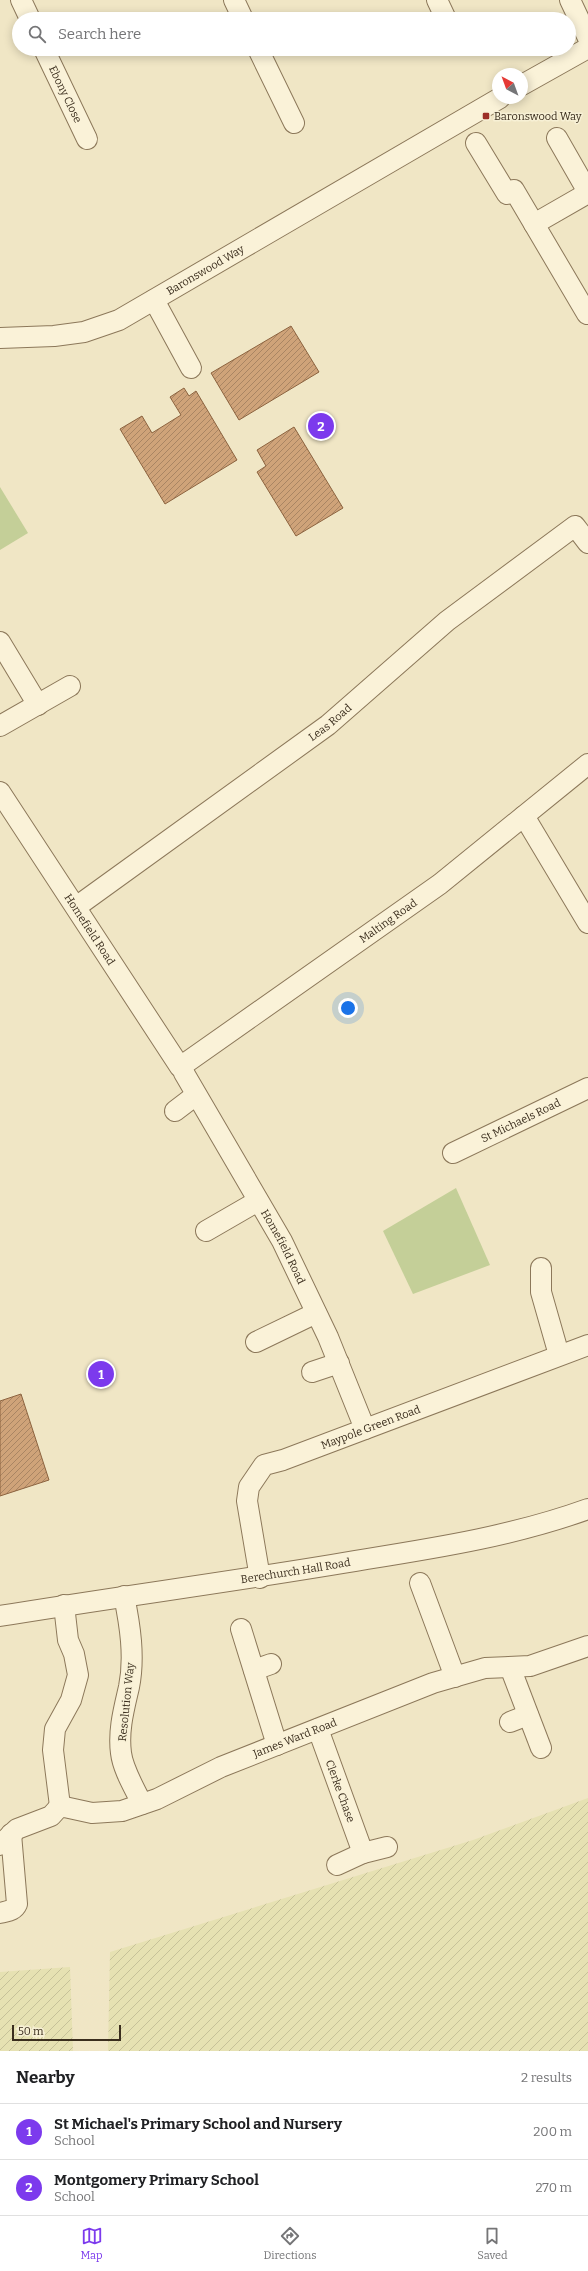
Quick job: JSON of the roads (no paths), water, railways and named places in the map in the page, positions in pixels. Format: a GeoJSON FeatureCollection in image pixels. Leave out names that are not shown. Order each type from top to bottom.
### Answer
{"type":"FeatureCollection","features":[{"type":"Feature","properties":{"kind":"street"},"geometry":{"type":"LineString","coordinates":[[21,0],[27,12]]}},
{"type":"Feature","properties":{"kind":"street"},"geometry":{"type":"LineString","coordinates":[[234,0],[240,12]]}},
{"type":"Feature","properties":{"kind":"street"},"geometry":{"type":"LineString","coordinates":[[437,0],[443,12]]}},
{"type":"Feature","properties":{"kind":"street"},"geometry":{"type":"LineString","coordinates":[[570,0],[576,12]]}},
{"type":"Feature","properties":{"kind":"street"},"geometry":{"type":"LineString","coordinates":[[576,13],[588,38]]}},
{"type":"Feature","properties":{"kind":"street"},"geometry":{"type":"LineString","coordinates":[[576,55],[588,48]]}},
{"type":"Feature","properties":{"kind":"street","name":"Ebony Close"},"geometry":{"type":"LineString","coordinates":[[47,56],[86,139]]}},
{"type":"Feature","properties":{"kind":"street"},"geometry":{"type":"LineString","coordinates":[[261,56],[294,123]]}},
{"type":"Feature","properties":{"kind":"street"},"geometry":{"type":"LineString","coordinates":[[528,82],[574,56]]}},
{"type":"Feature","properties":{"kind":"street","name":"Baronswood Way"},"geometry":{"type":"LineString","coordinates":[[0,338],[47,336],[84,332],[119,320],[492,103]]}},
{"type":"Feature","properties":{"kind":"street"},"geometry":{"type":"LineString","coordinates":[[534,224],[588,192],[556,138]]}},
{"type":"Feature","properties":{"kind":"street"},"geometry":{"type":"LineString","coordinates":[[476,143],[507,194],[514,190],[587,314]]}},
{"type":"Feature","properties":{"kind":"street"},"geometry":{"type":"LineString","coordinates":[[154,300],[191,368]]}},
{"type":"Feature","properties":{"kind":"street","name":"Leas Road"},"geometry":{"type":"LineString","coordinates":[[76,908],[328,725],[448,621],[575,526],[588,543]]}},
{"type":"Feature","properties":{"kind":"street"},"geometry":{"type":"LineString","coordinates":[[0,642],[38,705]]}},
{"type":"Feature","properties":{"kind":"street"},"geometry":{"type":"LineString","coordinates":[[0,726],[70,686]]}},
{"type":"Feature","properties":{"kind":"street","name":"Malting Road"},"geometry":{"type":"LineString","coordinates":[[182,1070],[440,884],[588,764]]}},
{"type":"Feature","properties":{"kind":"street","name":"Homefield Road"},"geometry":{"type":"LineString","coordinates":[[0,792],[182,1070],[282,1241],[316,1313],[365,1429]]}},
{"type":"Feature","properties":{"kind":"street"},"geometry":{"type":"LineString","coordinates":[[524,816],[588,923]]}},
{"type":"Feature","properties":{"kind":"street","name":"St Michaels Road"},"geometry":{"type":"LineString","coordinates":[[453,1152],[588,1088]]}},
{"type":"Feature","properties":{"kind":"street"},"geometry":{"type":"LineString","coordinates":[[175,1111],[196,1095]]}},
{"type":"Feature","properties":{"kind":"street"},"geometry":{"type":"LineString","coordinates":[[206,1231],[258,1201]]}},
{"type":"Feature","properties":{"kind":"street"},"geometry":{"type":"LineString","coordinates":[[541,1268],[541,1292],[560,1355]]}},
{"type":"Feature","properties":{"kind":"street"},"geometry":{"type":"LineString","coordinates":[[256,1342],[316,1313]]}},
{"type":"Feature","properties":{"kind":"street","name":"Maypole Green Road"},"geometry":{"type":"LineString","coordinates":[[260,1578],[247,1501],[249,1487],[254,1477],[264,1465],[282,1460],[434,1405],[588,1345]]}},
{"type":"Feature","properties":{"kind":"street"},"geometry":{"type":"LineString","coordinates":[[312,1372],[338,1363]]}},
{"type":"Feature","properties":{"kind":"street","name":"Berechurch Hall Road"},"geometry":{"type":"LineString","coordinates":[[0,1616],[124,1596],[260,1578],[507,1534],[554,1522],[588,1509]]}},
{"type":"Feature","properties":{"kind":"street"},"geometry":{"type":"LineString","coordinates":[[420,1583],[455,1677]]}},
{"type":"Feature","properties":{"kind":"street","name":"Resolution Way"},"geometry":{"type":"LineString","coordinates":[[124,1596],[130,1620],[131,1652],[129,1686],[124,1702],[121,1727],[121,1754],[142,1804]]}},
{"type":"Feature","properties":{"kind":"street"},"geometry":{"type":"LineString","coordinates":[[0,1913],[10,1911],[15,1908],[17,1904],[6,1840],[16,1829],[51,1816],[60,1806],[53,1750],[55,1729],[71,1700],[78,1675],[74,1654],[68,1640],[64,1605]]}},
{"type":"Feature","properties":{"kind":"street"},"geometry":{"type":"LineString","coordinates":[[241,1629],[262,1667],[277,1745]]}},
{"type":"Feature","properties":{"kind":"street","name":"James Ward Road"},"geometry":{"type":"LineString","coordinates":[[60,1806],[92,1813],[122,1811],[156,1799],[221,1766],[432,1683],[485,1668],[530,1666],[588,1646]]}},
{"type":"Feature","properties":{"kind":"street"},"geometry":{"type":"LineString","coordinates":[[510,1667],[541,1748]]}},
{"type":"Feature","properties":{"kind":"street"},"geometry":{"type":"LineString","coordinates":[[510,1722],[528,1715]]}},
{"type":"Feature","properties":{"kind":"street","name":"Clerke Chase"},"geometry":{"type":"LineString","coordinates":[[318,1728],[363,1853]]}},
{"type":"Feature","properties":{"kind":"street"},"geometry":{"type":"LineString","coordinates":[[337,1865],[363,1853],[387,1847]]}},
{"type":"Feature","properties":{"kind":"place","name":"Baronswood Way"},"geometry":{"type":"Point","coordinates":[486,116]}},
{"type":"Feature","properties":{"kind":"place","name":"Montgomery Primary School"},"geometry":{"type":"Point","coordinates":[321,426]}},
{"type":"Feature","properties":{"kind":"place","name":"St Michael's Primary School and Nursery"},"geometry":{"type":"Point","coordinates":[101,1374]}}]}
